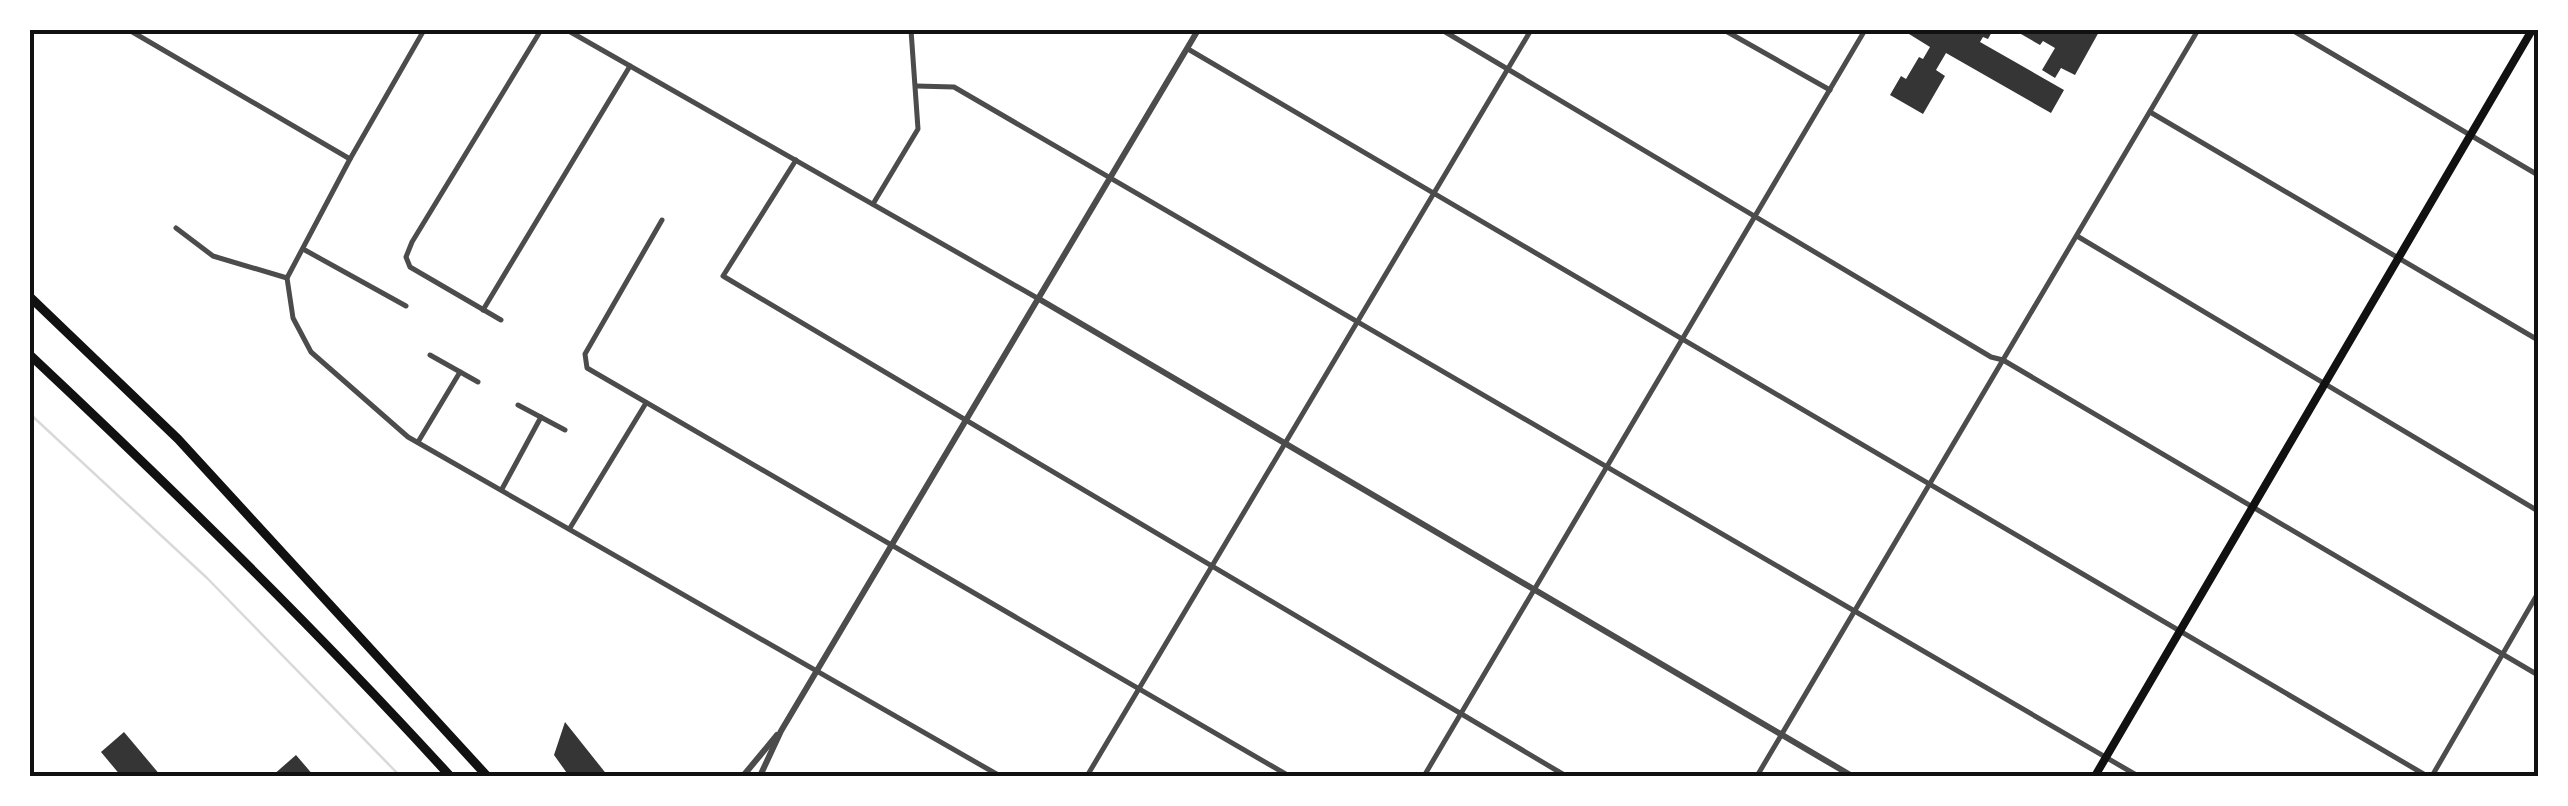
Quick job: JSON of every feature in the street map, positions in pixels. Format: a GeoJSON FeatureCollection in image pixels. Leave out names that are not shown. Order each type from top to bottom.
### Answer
{"type":"FeatureCollection","features":[{"type":"Feature","properties":{"kind":"highway"},"geometry":{"type":"LineString","coordinates":[[30,297],[178,439],[488,776]]}},
{"type":"Feature","properties":{"kind":"highway"},"geometry":{"type":"LineString","coordinates":[[30,354],[336,651],[450,776]]}},
{"type":"Feature","properties":{"kind":"main road"},"geometry":{"type":"LineString","coordinates":[[2095,776],[2532,30]]}},
{"type":"Feature","properties":{"kind":"street"},"geometry":{"type":"LineString","coordinates":[[128,30],[350,159]]}},
{"type":"Feature","properties":{"kind":"street"},"geometry":{"type":"LineString","coordinates":[[424,30],[288,278],[293,318],[311,352],[418,443],[1000,776]]}},
{"type":"Feature","properties":{"kind":"street"},"geometry":{"type":"LineString","coordinates":[[501,320],[410,267],[406,257],[542,30]]}},
{"type":"Feature","properties":{"kind":"street"},"geometry":{"type":"LineString","coordinates":[[567,30],[1039,299],[1852,776]]}},
{"type":"Feature","properties":{"kind":"street"},"geometry":{"type":"LineString","coordinates":[[873,204],[918,129],[910,30]]}},
{"type":"Feature","properties":{"kind":"street"},"geometry":{"type":"LineString","coordinates":[[760,776],[781,731],[1198,30]]}},
{"type":"Feature","properties":{"kind":"street"},"geometry":{"type":"LineString","coordinates":[[1442,30],[1991,357],[2003,360],[2538,675]]}},
{"type":"Feature","properties":{"kind":"street"},"geometry":{"type":"LineString","coordinates":[[1087,776],[1531,30]]}},
{"type":"Feature","properties":{"kind":"street"},"geometry":{"type":"LineString","coordinates":[[1724,30],[1830,90]]}},
{"type":"Feature","properties":{"kind":"street"},"geometry":{"type":"LineString","coordinates":[[1424,776],[1865,30]]}},
{"type":"Feature","properties":{"kind":"street"},"geometry":{"type":"LineString","coordinates":[[1757,776],[2198,30]]}},
{"type":"Feature","properties":{"kind":"street"},"geometry":{"type":"LineString","coordinates":[[2292,30],[2538,175]]}},
{"type":"Feature","properties":{"kind":"street"},"geometry":{"type":"LineString","coordinates":[[1187,48],[2430,776],[2538,593]]}},
{"type":"Feature","properties":{"kind":"street"},"geometry":{"type":"LineString","coordinates":[[483,310],[630,66]]}},
{"type":"Feature","properties":{"kind":"street"},"geometry":{"type":"LineString","coordinates":[[916,86],[954,87],[2138,776]]}},
{"type":"Feature","properties":{"kind":"street"},"geometry":{"type":"LineString","coordinates":[[2150,112],[2538,340]]}},
{"type":"Feature","properties":{"kind":"street"},"geometry":{"type":"LineString","coordinates":[[796,160],[723,276],[1566,776]]}},
{"type":"Feature","properties":{"kind":"street"},"geometry":{"type":"LineString","coordinates":[[662,220],[585,354],[587,368],[1288,776]]}},
{"type":"Feature","properties":{"kind":"street"},"geometry":{"type":"LineString","coordinates":[[176,228],[213,256],[288,278]]}},
{"type":"Feature","properties":{"kind":"street"},"geometry":{"type":"LineString","coordinates":[[2076,236],[2538,511]]}},
{"type":"Feature","properties":{"kind":"street"},"geometry":{"type":"LineString","coordinates":[[302,249],[406,306]]}},
{"type":"Feature","properties":{"kind":"street"},"geometry":{"type":"LineString","coordinates":[[430,355],[478,382]]}},
{"type":"Feature","properties":{"kind":"street"},"geometry":{"type":"LineString","coordinates":[[418,443],[460,372]]}},
{"type":"Feature","properties":{"kind":"street"},"geometry":{"type":"LineString","coordinates":[[570,528],[646,403]]}},
{"type":"Feature","properties":{"kind":"street"},"geometry":{"type":"LineString","coordinates":[[518,404],[564,430]]}},
{"type":"Feature","properties":{"kind":"street"},"geometry":{"type":"LineString","coordinates":[[502,490],[541,418]]}},
{"type":"Feature","properties":{"kind":"street"},"geometry":{"type":"LineString","coordinates":[[742,776],[781,731]]}},
{"type":"Feature","properties":{"kind":"building"},"geometry":{"type":"Polygon","coordinates":[[[1911,30],[1993,30],[1988,39],[1983,37],[1980,42],[2064,90],[2051,113],[1946,53],[1936,70],[1945,76],[1923,114],[1890,95],[1901,76],[1906,79],[1930,47],[1909,34],[1911,30]]]}},
{"type":"Feature","properties":{"kind":"building"},"geometry":{"type":"Polygon","coordinates":[[[2014,30],[2100,30],[2075,75],[2061,68],[2055,78],[2042,70],[2055,48],[2043,41],[2040,45],[2014,30]]]}},
{"type":"Feature","properties":{"kind":"building"},"geometry":{"type":"Polygon","coordinates":[[[565,722],[608,776],[569,776],[554,755],[565,722]]]}},
{"type":"Feature","properties":{"kind":"building"},"geometry":{"type":"Polygon","coordinates":[[[124,732],[161,776],[121,776],[101,752],[124,732]]]}},
{"type":"Feature","properties":{"kind":"building"},"geometry":{"type":"Polygon","coordinates":[[[296,755],[314,776],[272,776],[296,755]]]}},
{"type":"Feature","properties":{"kind":"waterway"},"geometry":{"type":"LineString","coordinates":[[30,414],[207,578],[400,776]]}}]}
